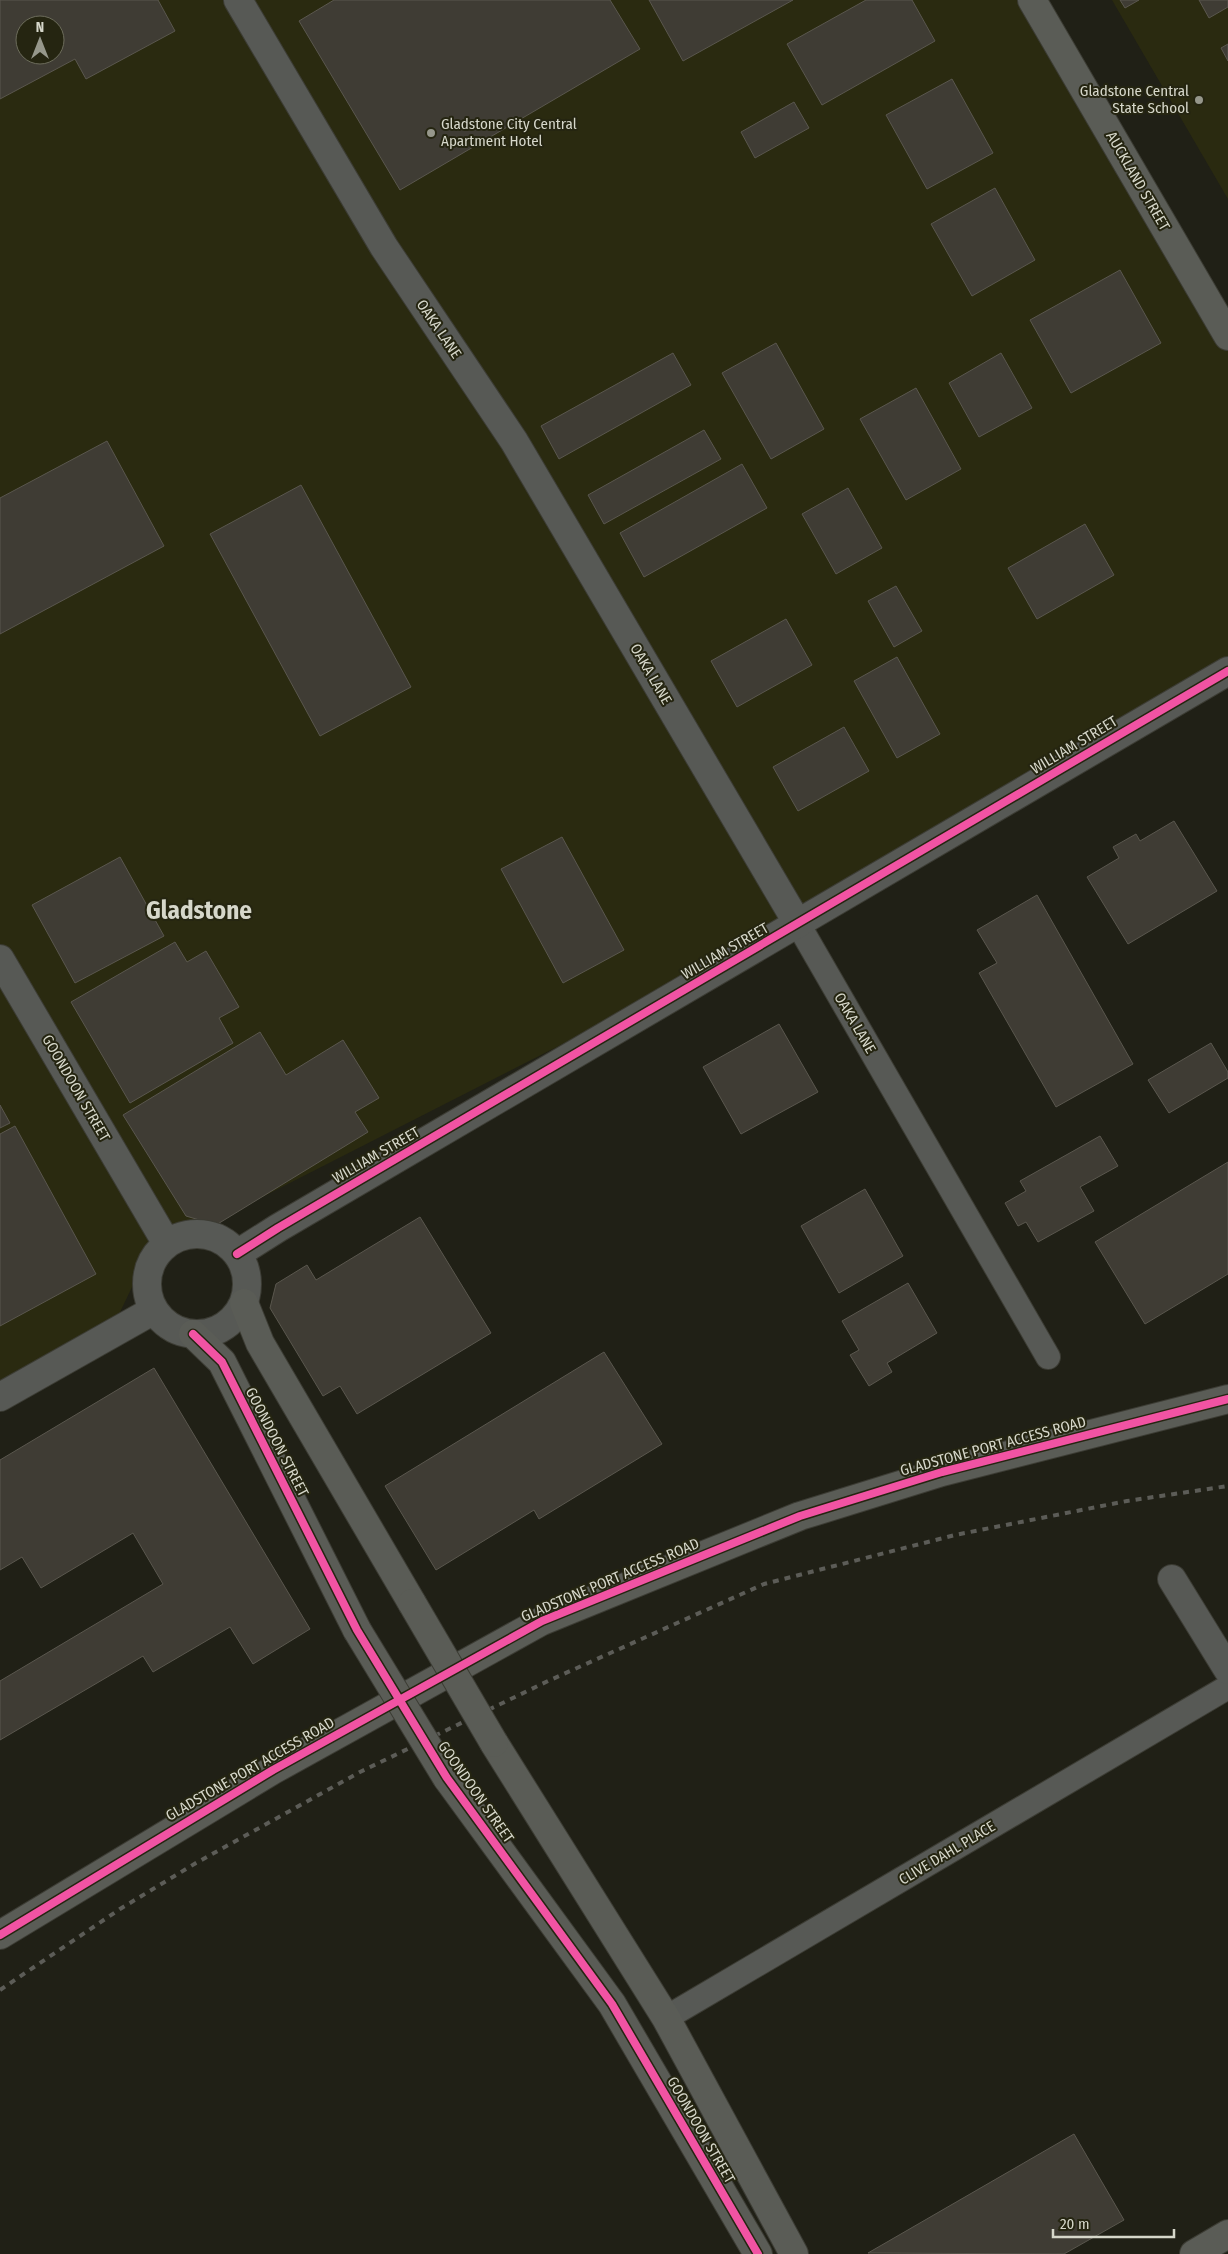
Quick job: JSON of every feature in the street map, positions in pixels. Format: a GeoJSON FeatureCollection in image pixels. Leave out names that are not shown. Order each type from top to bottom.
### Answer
{"type":"FeatureCollection","features":[{"type":"Feature","properties":{"kind":"street","name":"OAKA LANE"},"geometry":{"type":"LineString","coordinates":[[238,0],[384,247],[514,441],[798,924]]}},
{"type":"Feature","properties":{"kind":"street","name":"AUCKLAND STREET"},"geometry":{"type":"LineString","coordinates":[[1032,0],[1228,336]]}},
{"type":"Feature","properties":{"kind":"street","name":"WILLIAM STREET"},"geometry":{"type":"LineString","coordinates":[[237,1254],[278,1228],[1228,671]]}},
{"type":"Feature","properties":{"kind":"street","name":"GOONDOON STREET"},"geometry":{"type":"LineString","coordinates":[[0,959],[167,1244]]}},
{"type":"Feature","properties":{"kind":"street"},"geometry":{"type":"LineString","coordinates":[[189,1236],[212,1236],[226,1244],[237,1254],[244,1266],[247,1278],[244,1303],[235,1317],[223,1327],[209,1333],[193,1334],[178,1330],[164,1322],[154,1310],[148,1296],[147,1281],[150,1267],[157,1254],[167,1244],[189,1236]]}},
{"type":"Feature","properties":{"kind":"street","name":"GOONDOON STREET"},"geometry":{"type":"LineString","coordinates":[[244,1303],[260,1343],[494,1743],[666,2018],[794,2254]]}},
{"type":"Feature","properties":{"kind":"street"},"geometry":{"type":"LineString","coordinates":[[0,1397],[154,1310]]}},
{"type":"Feature","properties":{"kind":"street","name":"GOONDOON STREET"},"geometry":{"type":"LineString","coordinates":[[193,1334],[222,1362],[357,1630],[447,1778],[612,2004],[758,2254]]}},
{"type":"Feature","properties":{"kind":"street","name":"GLADSTONE PORT ACCESS ROAD"},"geometry":{"type":"LineString","coordinates":[[0,1935],[273,1770],[542,1621],[800,1516],[942,1472],[1228,1398]]}},
{"type":"Feature","properties":{"kind":"street"},"geometry":{"type":"LineString","coordinates":[[1172,1579],[1228,1670]]}},
{"type":"Feature","properties":{"kind":"street"},"geometry":{"type":"LineString","coordinates":[[1194,2254],[1228,2234]]}},
{"type":"Feature","properties":{"kind":"lane","name":"OAKA LANE"},"geometry":{"type":"LineString","coordinates":[[798,924],[1048,1357]]}},
{"type":"Feature","properties":{"kind":"lane","name":"CLIVE DAHL PLACE"},"geometry":{"type":"LineString","coordinates":[[666,2018],[1228,1687]]}},
{"type":"Feature","properties":{"kind":"shaded area"},"geometry":{"type":"Polygon","coordinates":[[[0,0],[1032,0],[1228,336],[1228,671],[798,924],[190,1234],[133,1285],[110,1333],[0,1397],[0,0]]]}},
{"type":"Feature","properties":{"kind":"shaded area","name":"Gladstone Central State School"},"geometry":{"type":"Polygon","coordinates":[[[1112,0],[1228,0],[1228,199],[1112,0]]]}},
{"type":"Feature","properties":{"kind":"building"},"geometry":{"type":"Polygon","coordinates":[[[0,0],[158,0],[175,31],[86,79],[75,59],[65,64],[65,15],[15,15],[15,65],[64,65],[0,99],[0,0]]]}},
{"type":"Feature","properties":{"kind":"building","name":"Gladstone City Central Apartment Hotel"},"geometry":{"type":"Polygon","coordinates":[[[334,0],[610,0],[640,49],[400,190],[299,21],[334,0]]]}},
{"type":"Feature","properties":{"kind":"building"},"geometry":{"type":"Polygon","coordinates":[[[649,0],[793,0],[683,61],[649,0]]]}},
{"type":"Feature","properties":{"kind":"building"},"geometry":{"type":"Polygon","coordinates":[[[866,0],[912,0],[935,41],[822,105],[787,44],[866,0]]]}},
{"type":"Feature","properties":{"kind":"building"},"geometry":{"type":"Polygon","coordinates":[[[1120,0],[1139,0],[1125,8],[1120,0]]]}},
{"type":"Feature","properties":{"kind":"building"},"geometry":{"type":"Polygon","coordinates":[[[1199,0],[1228,0],[1228,7],[1209,18],[1199,0]]]}},
{"type":"Feature","properties":{"kind":"building"},"geometry":{"type":"Polygon","coordinates":[[[1228,44],[1228,61],[1221,48],[1228,44]]]}},
{"type":"Feature","properties":{"kind":"building"},"geometry":{"type":"Polygon","coordinates":[[[952,79],[993,153],[927,189],[886,115],[952,79]]]}},
{"type":"Feature","properties":{"kind":"building"},"geometry":{"type":"Polygon","coordinates":[[[794,102],[809,128],[755,158],[741,132],[794,102]]]}},
{"type":"Feature","properties":{"kind":"building"},"geometry":{"type":"Polygon","coordinates":[[[995,188],[1035,260],[972,296],[931,224],[995,188]]]}},
{"type":"Feature","properties":{"kind":"building"},"geometry":{"type":"Polygon","coordinates":[[[1120,270],[1161,343],[1071,393],[1030,320],[1120,270]]]}},
{"type":"Feature","properties":{"kind":"building"},"geometry":{"type":"Polygon","coordinates":[[[776,343],[824,429],[771,459],[722,373],[776,343]]]}},
{"type":"Feature","properties":{"kind":"building"},"geometry":{"type":"Polygon","coordinates":[[[673,353],[691,385],[559,459],[541,426],[673,353]]]}},
{"type":"Feature","properties":{"kind":"building"},"geometry":{"type":"Polygon","coordinates":[[[1001,353],[1032,408],[979,437],[949,383],[1001,353]]]}},
{"type":"Feature","properties":{"kind":"building"},"geometry":{"type":"Polygon","coordinates":[[[916,388],[961,469],[906,500],[860,419],[916,388]]]}},
{"type":"Feature","properties":{"kind":"building"},"geometry":{"type":"Polygon","coordinates":[[[704,430],[721,459],[604,524],[588,495],[704,430]]]}},
{"type":"Feature","properties":{"kind":"building"},"geometry":{"type":"Polygon","coordinates":[[[107,441],[164,546],[0,634],[0,498],[107,441]]]}},
{"type":"Feature","properties":{"kind":"building"},"geometry":{"type":"Polygon","coordinates":[[[742,464],[767,508],[644,577],[620,533],[742,464]]]}},
{"type":"Feature","properties":{"kind":"building"},"geometry":{"type":"Polygon","coordinates":[[[301,485],[411,687],[320,736],[210,534],[301,485]]]}},
{"type":"Feature","properties":{"kind":"building"},"geometry":{"type":"Polygon","coordinates":[[[848,488],[882,548],[836,574],[802,514],[848,488]]]}},
{"type":"Feature","properties":{"kind":"building"},"geometry":{"type":"Polygon","coordinates":[[[1085,524],[1114,575],[1037,619],[1008,568],[1085,524]]]}},
{"type":"Feature","properties":{"kind":"building"},"geometry":{"type":"Polygon","coordinates":[[[896,586],[922,631],[894,647],[868,601],[896,586]]]}},
{"type":"Feature","properties":{"kind":"building"},"geometry":{"type":"Polygon","coordinates":[[[786,619],[812,665],[737,707],[711,661],[786,619]]]}},
{"type":"Feature","properties":{"kind":"building"},"geometry":{"type":"Polygon","coordinates":[[[897,657],[940,734],[897,758],[854,681],[897,657]]]}},
{"type":"Feature","properties":{"kind":"building"},"geometry":{"type":"Polygon","coordinates":[[[844,727],[869,771],[798,811],[773,767],[844,727]]]}},
{"type":"Feature","properties":{"kind":"building"},"geometry":{"type":"Polygon","coordinates":[[[1174,821],[1217,891],[1128,944],[1087,877],[1119,858],[1113,847],[1136,834],[1140,841],[1174,821]]]}},
{"type":"Feature","properties":{"kind":"building"},"geometry":{"type":"Polygon","coordinates":[[[562,837],[624,950],[563,983],[501,869],[562,837]]]}},
{"type":"Feature","properties":{"kind":"building"},"geometry":{"type":"Polygon","coordinates":[[[120,857],[164,936],[75,983],[32,905],[120,857]]]}},
{"type":"Feature","properties":{"kind":"building"},"geometry":{"type":"Polygon","coordinates":[[[1037,895],[1133,1064],[1056,1107],[979,973],[997,963],[977,930],[1037,895]]]}},
{"type":"Feature","properties":{"kind":"building"},"geometry":{"type":"Polygon","coordinates":[[[175,942],[187,962],[206,951],[239,1007],[219,1018],[233,1043],[130,1103],[71,1002],[175,942]]]}},
{"type":"Feature","properties":{"kind":"building"},"geometry":{"type":"Polygon","coordinates":[[[779,1024],[818,1092],[741,1134],[703,1067],[779,1024]]]}},
{"type":"Feature","properties":{"kind":"building"},"geometry":{"type":"Polygon","coordinates":[[[260,1032],[286,1075],[343,1040],[379,1098],[355,1112],[368,1132],[216,1225],[186,1216],[123,1115],[260,1032]]]}},
{"type":"Feature","properties":{"kind":"building"},"geometry":{"type":"Polygon","coordinates":[[[1211,1043],[1228,1072],[1228,1078],[1169,1113],[1148,1080],[1211,1043]]]}},
{"type":"Feature","properties":{"kind":"building"},"geometry":{"type":"Polygon","coordinates":[[[0,1105],[10,1123],[0,1128],[0,1105]]]}},
{"type":"Feature","properties":{"kind":"building"},"geometry":{"type":"Polygon","coordinates":[[[15,1126],[96,1274],[0,1326],[0,1134],[15,1126]]]}},
{"type":"Feature","properties":{"kind":"building"},"geometry":{"type":"Polygon","coordinates":[[[1100,1136],[1118,1166],[1080,1187],[1094,1211],[1038,1242],[1026,1222],[1018,1226],[1005,1203],[1026,1191],[1020,1181],[1100,1136]]]}},
{"type":"Feature","properties":{"kind":"building"},"geometry":{"type":"Polygon","coordinates":[[[1228,1162],[1228,1274],[1145,1324],[1095,1242],[1228,1162]]]}},
{"type":"Feature","properties":{"kind":"building"},"geometry":{"type":"Polygon","coordinates":[[[865,1189],[903,1256],[839,1293],[801,1226],[865,1189]]]}},
{"type":"Feature","properties":{"kind":"building"},"geometry":{"type":"Polygon","coordinates":[[[420,1217],[491,1333],[357,1414],[340,1386],[323,1396],[270,1308],[276,1284],[307,1265],[316,1280],[420,1217]]]}},
{"type":"Feature","properties":{"kind":"building"},"geometry":{"type":"Polygon","coordinates":[[[908,1283],[937,1333],[887,1363],[892,1372],[869,1386],[850,1355],[859,1350],[842,1321],[908,1283]]]}},
{"type":"Feature","properties":{"kind":"building"},"geometry":{"type":"Polygon","coordinates":[[[604,1352],[662,1444],[539,1519],[534,1510],[436,1570],[385,1486],[604,1352]]]}},
{"type":"Feature","properties":{"kind":"building"},"geometry":{"type":"Polygon","coordinates":[[[154,1368],[310,1629],[253,1664],[230,1627],[153,1672],[143,1656],[0,1740],[0,1681],[163,1584],[133,1533],[41,1588],[22,1557],[0,1570],[0,1460],[154,1368]]]}},
{"type":"Feature","properties":{"kind":"building"},"geometry":{"type":"Polygon","coordinates":[[[1074,2134],[1124,2220],[1064,2254],[868,2253],[1074,2134]]]}},
{"type":"Feature","properties":{"kind":"railway"},"geometry":{"type":"LineString","coordinates":[[0,1990],[120,1909],[196,1863],[360,1772],[548,1681],[764,1584],[955,1535],[1127,1501],[1228,1486]]}},
{"type":"Feature","properties":{"kind":"cycle path"},"geometry":{"type":"LineString","coordinates":[[237,1254],[278,1228],[1228,671]]}},
{"type":"Feature","properties":{"kind":"cycle path"},"geometry":{"type":"LineString","coordinates":[[193,1334],[222,1362],[357,1630],[447,1778],[612,2004],[758,2254]]}},
{"type":"Feature","properties":{"kind":"cycle path"},"geometry":{"type":"LineString","coordinates":[[0,1935],[273,1770],[542,1621],[800,1516],[942,1472],[1228,1399]]}},
{"type":"Feature","properties":{"kind":"place","name":"Gladstone Central State School"},"geometry":{"type":"Point","coordinates":[1199,100]}},
{"type":"Feature","properties":{"kind":"place","name":"Gladstone City Central Apartment Hotel"},"geometry":{"type":"Point","coordinates":[431,133]}},
{"type":"Feature","properties":{"kind":"district","name":"Gladstone"},"geometry":{"type":"Point","coordinates":[199,910]}}]}
